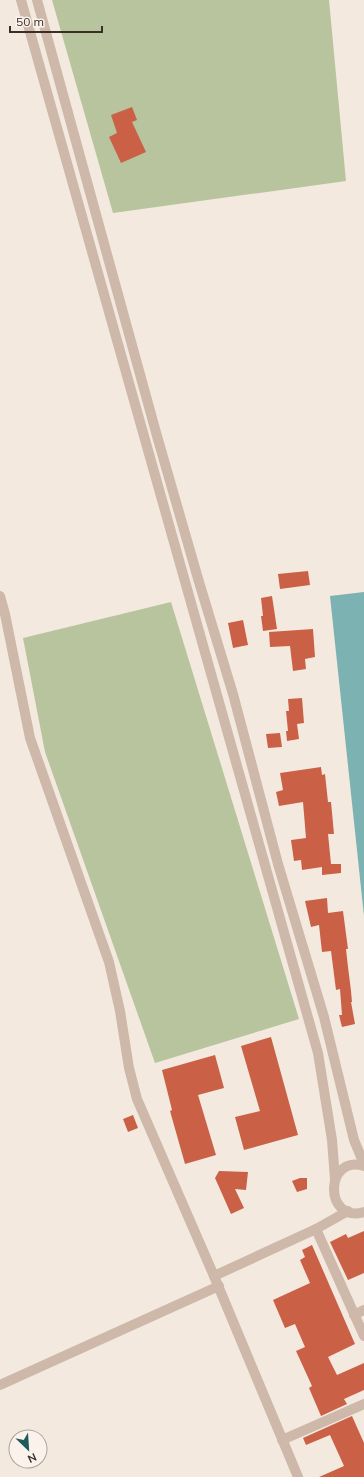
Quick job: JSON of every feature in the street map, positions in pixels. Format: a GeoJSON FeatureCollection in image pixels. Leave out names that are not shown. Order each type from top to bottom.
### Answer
{"type":"FeatureCollection","features":[{"type":"Feature","properties":{"kind":"street"},"geometry":{"type":"LineString","coordinates":[[21,0],[318,1053],[332,1140],[335,1179],[333,1187],[334,1195],[341,1208],[348,1212],[364,1212]]}},
{"type":"Feature","properties":{"kind":"street"},"geometry":{"type":"LineString","coordinates":[[37,0],[157,436],[233,694],[278,864],[324,1017],[354,1140],[364,1165],[353,1165],[346,1168],[335,1179]]}},
{"type":"Feature","properties":{"kind":"street"},"geometry":{"type":"LineString","coordinates":[[0,596],[30,738],[109,962],[120,1011],[129,1068],[138,1099],[217,1281],[298,1477]]}},
{"type":"Feature","properties":{"kind":"street"},"geometry":{"type":"LineString","coordinates":[[0,1385],[217,1281],[348,1212]]}},
{"type":"Feature","properties":{"kind":"street"},"geometry":{"type":"LineString","coordinates":[[316,1229],[364,1336]]}},
{"type":"Feature","properties":{"kind":"street"},"geometry":{"type":"LineString","coordinates":[[354,1315],[364,1310]]}},
{"type":"Feature","properties":{"kind":"street"},"geometry":{"type":"LineString","coordinates":[[282,1440],[364,1404]]}},
{"type":"Feature","properties":{"kind":"green space"},"geometry":{"type":"Polygon","coordinates":[[[52,0],[329,0],[346,181],[113,213],[52,0]]]}},
{"type":"Feature","properties":{"kind":"green space"},"geometry":{"type":"Polygon","coordinates":[[[171,602],[299,1019],[155,1063],[45,752],[23,638],[171,602]]]}},
{"type":"Feature","properties":{"kind":"water"},"geometry":{"type":"Polygon","coordinates":[[[364,592],[364,916],[330,596],[364,592]]]}},
{"type":"Feature","properties":{"kind":"building"},"geometry":{"type":"Polygon","coordinates":[[[132,107],[137,120],[132,122],[146,152],[121,163],[109,137],[117,133],[111,115],[132,107]]]}},
{"type":"Feature","properties":{"kind":"building"},"geometry":{"type":"Polygon","coordinates":[[[308,571],[310,585],[280,589],[278,574],[308,571]]]}},
{"type":"Feature","properties":{"kind":"building"},"geometry":{"type":"Polygon","coordinates":[[[272,596],[277,629],[263,631],[261,598],[272,596]]]}},
{"type":"Feature","properties":{"kind":"building"},"geometry":{"type":"Polygon","coordinates":[[[243,620],[248,645],[233,648],[228,623],[243,620]]]}},
{"type":"Feature","properties":{"kind":"building"},"geometry":{"type":"Polygon","coordinates":[[[313,629],[315,657],[305,659],[306,669],[293,671],[290,646],[270,647],[269,632],[313,629]]]}},
{"type":"Feature","properties":{"kind":"building"},"geometry":{"type":"Polygon","coordinates":[[[302,698],[304,723],[297,724],[299,739],[287,741],[286,731],[288,731],[286,711],[289,711],[288,699],[302,698]]]}},
{"type":"Feature","properties":{"kind":"building"},"geometry":{"type":"Polygon","coordinates":[[[280,733],[282,747],[268,748],[266,734],[280,733]]]}},
{"type":"Feature","properties":{"kind":"building"},"geometry":{"type":"Polygon","coordinates":[[[321,767],[322,775],[325,774],[328,802],[331,802],[334,834],[328,834],[331,864],[341,864],[341,873],[322,875],[322,867],[302,870],[301,860],[294,861],[291,840],[306,838],[303,802],[279,806],[276,792],[283,790],[280,773],[321,767]]]}},
{"type":"Feature","properties":{"kind":"building"},"geometry":{"type":"Polygon","coordinates":[[[327,898],[328,913],[343,911],[348,949],[346,949],[351,1002],[355,1024],[342,1027],[339,1015],[342,1015],[340,989],[336,990],[331,951],[322,952],[319,925],[311,927],[305,901],[327,898]]]}},
{"type":"Feature","properties":{"kind":"building"},"geometry":{"type":"Polygon","coordinates":[[[271,1037],[298,1135],[244,1150],[235,1117],[260,1111],[241,1046],[271,1037]]]}},
{"type":"Feature","properties":{"kind":"building"},"geometry":{"type":"Polygon","coordinates":[[[215,1055],[224,1088],[198,1095],[216,1155],[185,1164],[170,1111],[172,1110],[162,1070],[215,1055]]]}},
{"type":"Feature","properties":{"kind":"building"},"geometry":{"type":"Polygon","coordinates":[[[133,1115],[138,1128],[128,1132],[123,1119],[133,1115]]]}},
{"type":"Feature","properties":{"kind":"building"},"geometry":{"type":"Polygon","coordinates":[[[219,1171],[248,1172],[246,1190],[235,1189],[244,1208],[231,1214],[215,1178],[219,1171]]]}},
{"type":"Feature","properties":{"kind":"building"},"geometry":{"type":"Polygon","coordinates":[[[300,1178],[307,1178],[307,1189],[297,1192],[292,1181],[300,1178]]]}},
{"type":"Feature","properties":{"kind":"building"},"geometry":{"type":"Polygon","coordinates":[[[364,1231],[364,1273],[348,1280],[330,1242],[346,1234],[348,1238],[364,1231]]]}},
{"type":"Feature","properties":{"kind":"building"},"geometry":{"type":"Polygon","coordinates":[[[312,1245],[355,1344],[328,1357],[337,1375],[364,1363],[364,1390],[344,1399],[347,1404],[321,1416],[309,1388],[312,1386],[296,1351],[305,1347],[295,1324],[285,1328],[273,1300],[310,1283],[300,1260],[305,1257],[302,1250],[312,1245]]]}},
{"type":"Feature","properties":{"kind":"building"},"geometry":{"type":"Polygon","coordinates":[[[352,1416],[364,1443],[364,1477],[319,1477],[344,1466],[330,1435],[306,1445],[303,1438],[352,1416]]]}}]}
